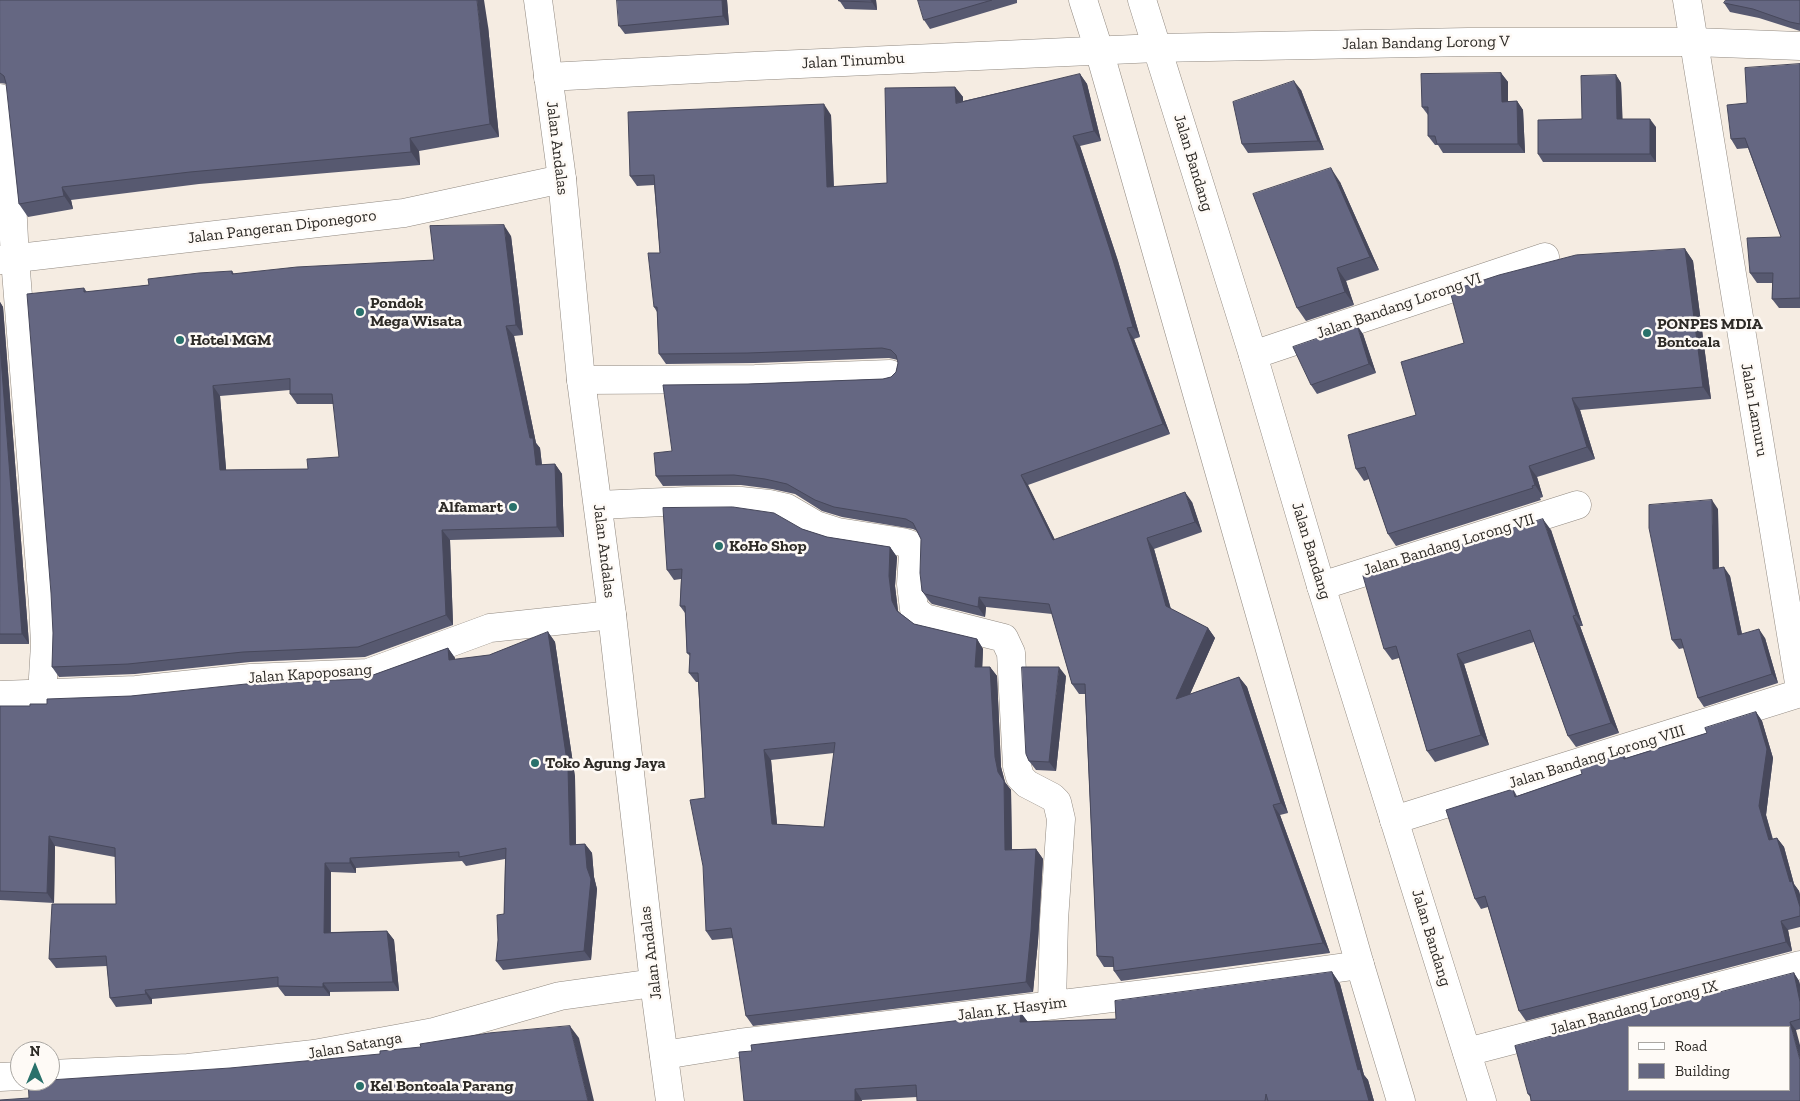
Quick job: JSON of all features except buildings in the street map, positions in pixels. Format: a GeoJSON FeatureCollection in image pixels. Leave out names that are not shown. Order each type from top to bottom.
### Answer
{"type":"FeatureCollection","features":[{"type":"Feature","properties":{"kind":"street","name":"Jalan Andalas"},"geometry":{"type":"LineString","coordinates":[[538,0],[562,179],[581,380],[612,615],[654,983],[670,1101]]}},
{"type":"Feature","properties":{"kind":"street"},"geometry":{"type":"LineString","coordinates":[[1083,0],[1099,50],[1360,965],[1401,1101]]}},
{"type":"Feature","properties":{"kind":"street","name":"Jalan Bandang"},"geometry":{"type":"LineString","coordinates":[[1142,0],[1253,355],[1321,586],[1482,1101]]}},
{"type":"Feature","properties":{"kind":"street"},"geometry":{"type":"LineString","coordinates":[[1687,0],[1694,42]]}},
{"type":"Feature","properties":{"kind":"street","name":"Jalan Bandang Lorong V"},"geometry":{"type":"LineString","coordinates":[[1157,48],[1468,42],[1694,42],[1800,46]]}},
{"type":"Feature","properties":{"kind":"street","name":"Jalan Lamuru"},"geometry":{"type":"LineString","coordinates":[[1694,42],[1800,689]]}},
{"type":"Feature","properties":{"kind":"street","name":"Jalan Tinumbu"},"geometry":{"type":"LineString","coordinates":[[548,77],[764,65],[1157,48]]}},
{"type":"Feature","properties":{"kind":"street"},"geometry":{"type":"LineString","coordinates":[[0,98],[12,201],[7,260],[43,604],[45,644],[42,694]]}},
{"type":"Feature","properties":{"kind":"street","name":"Jalan Pangeran Diponegoro"},"geometry":{"type":"LineString","coordinates":[[7,260],[404,213],[562,179]]}},
{"type":"Feature","properties":{"kind":"street","name":"Jalan Bandang Lorong VI"},"geometry":{"type":"LineString","coordinates":[[1253,355],[1545,258]]}},
{"type":"Feature","properties":{"kind":"street"},"geometry":{"type":"LineString","coordinates":[[581,380],[755,379],[890,374]]}},
{"type":"Feature","properties":{"kind":"street"},"geometry":{"type":"LineString","coordinates":[[598,504],[741,501],[769,504],[787,508],[816,525],[838,532],[909,544],[913,555],[911,584],[914,609],[925,618],[1004,638],[1011,652],[1020,777],[1026,784],[1058,802],[1061,819],[1054,920],[1052,1004]]}},
{"type":"Feature","properties":{"kind":"street","name":"Jalan Bandang Lorong VII"},"geometry":{"type":"LineString","coordinates":[[1321,586],[1578,505]]}},
{"type":"Feature","properties":{"kind":"street","name":"Jalan Kapoposang"},"geometry":{"type":"LineString","coordinates":[[0,695],[136,690],[251,678],[368,673],[490,628],[612,615]]}},
{"type":"Feature","properties":{"kind":"street","name":"Jalan Bandang Lorong VIII"},"geometry":{"type":"LineString","coordinates":[[1394,820],[1800,693]]}},
{"type":"Feature","properties":{"kind":"street","name":"Jalan K. Hasyim"},"geometry":{"type":"LineString","coordinates":[[664,1055],[748,1042],[1360,965]]}},
{"type":"Feature","properties":{"kind":"street","name":"Jalan Bandang Lorong IX"},"geometry":{"type":"LineString","coordinates":[[1467,1052],[1800,965]]}},
{"type":"Feature","properties":{"kind":"street","name":"Jalan Satanga"},"geometry":{"type":"LineString","coordinates":[[60,1074],[188,1068],[314,1054],[434,1032],[560,996],[654,983]]}},
{"type":"Feature","properties":{"kind":"place","name":"Pondok Mega Wisata"},"geometry":{"type":"Point","coordinates":[360,312]}},
{"type":"Feature","properties":{"kind":"place","name":"PONPES MDIA Bontoala"},"geometry":{"type":"Point","coordinates":[1647,333]}},
{"type":"Feature","properties":{"kind":"place","name":"Hotel MGM"},"geometry":{"type":"Point","coordinates":[180,340]}},
{"type":"Feature","properties":{"kind":"place","name":"Alfamart"},"geometry":{"type":"Point","coordinates":[513,507]}},
{"type":"Feature","properties":{"kind":"place","name":"KoHo Shop"},"geometry":{"type":"Point","coordinates":[719,546]}},
{"type":"Feature","properties":{"kind":"place","name":"Toko Agung Jaya"},"geometry":{"type":"Point","coordinates":[535,763]}},
{"type":"Feature","properties":{"kind":"place","name":"Kel Bontoala Parang"},"geometry":{"type":"Point","coordinates":[360,1086]}}]}
